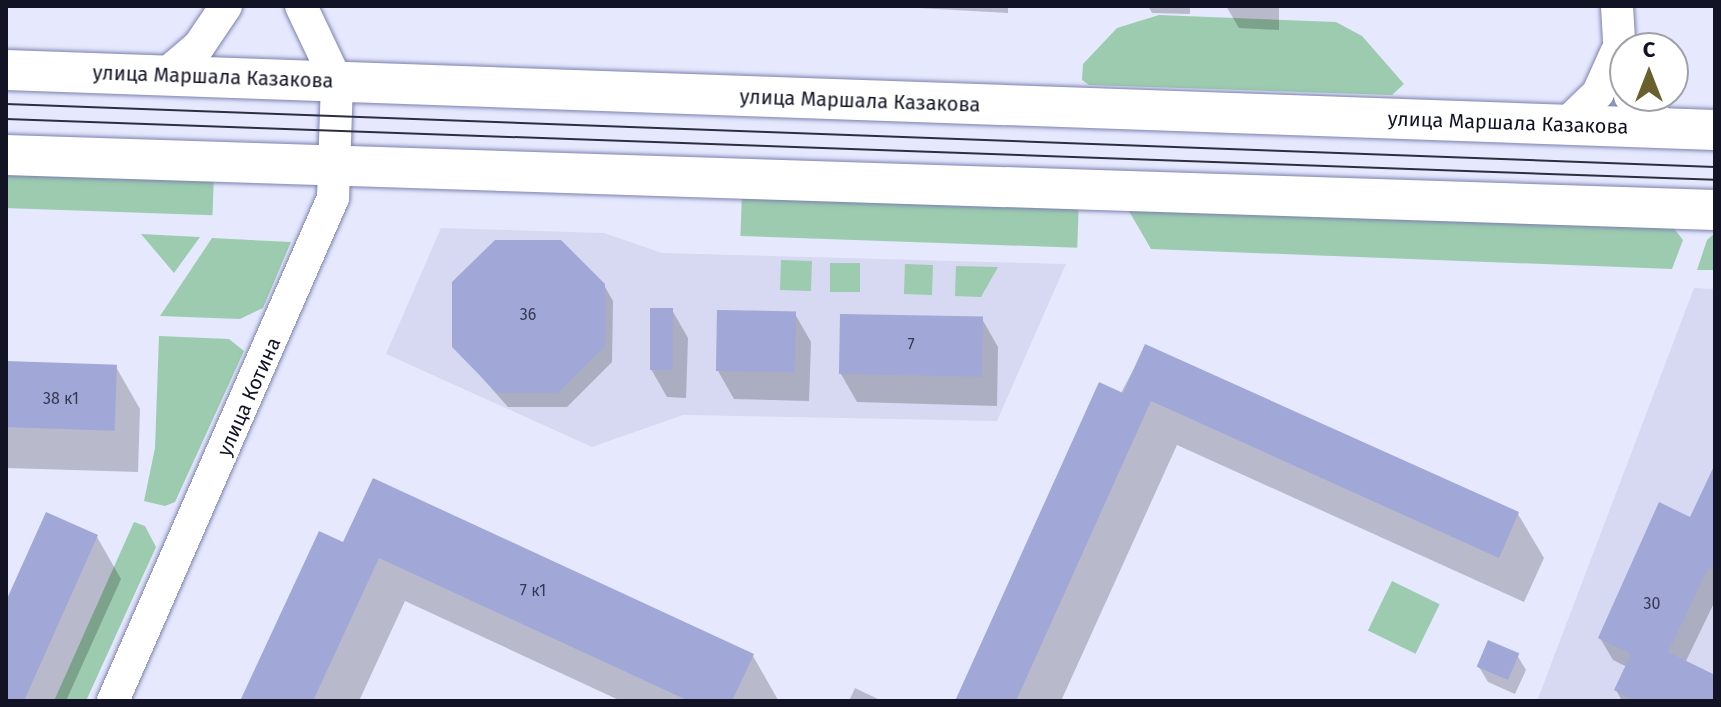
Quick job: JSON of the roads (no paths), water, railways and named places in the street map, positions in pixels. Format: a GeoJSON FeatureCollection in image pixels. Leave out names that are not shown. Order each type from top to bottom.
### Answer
{"type":"FeatureCollection","features":[{"type":"Feature","properties":{"kind":"main road","name":"улица Маршала Казакова"},"geometry":{"type":"LineString","coordinates":[[6,70],[1715,130]]}},
{"type":"Feature","properties":{"kind":"main road"},"geometry":{"type":"LineString","coordinates":[[6,155],[1715,210]]}},
{"type":"Feature","properties":{"kind":"street"},"geometry":{"type":"LineString","coordinates":[[165,75],[199,46],[226,6]]}},
{"type":"Feature","properties":{"kind":"street"},"geometry":{"type":"LineString","coordinates":[[301,6],[337,82]]}},
{"type":"Feature","properties":{"kind":"street"},"geometry":{"type":"LineString","coordinates":[[1616,32],[1617,6]]}},
{"type":"Feature","properties":{"kind":"street"},"geometry":{"type":"LineString","coordinates":[[1565,125],[1598,93],[1609,69]]}},
{"type":"Feature","properties":{"kind":"street","name":"улица Котина"},"geometry":{"type":"LineString","coordinates":[[113,701],[322,232],[333,198],[337,82]]}},
{"type":"Feature","properties":{"kind":"street"},"geometry":{"type":"LineString","coordinates":[[1648,112],[1667,128]]}},
{"type":"Feature","properties":{"kind":"tram line"},"geometry":{"type":"LineString","coordinates":[[6,104],[1715,167]]}},
{"type":"Feature","properties":{"kind":"tram line"},"geometry":{"type":"LineString","coordinates":[[6,119],[1715,180]]}}]}
